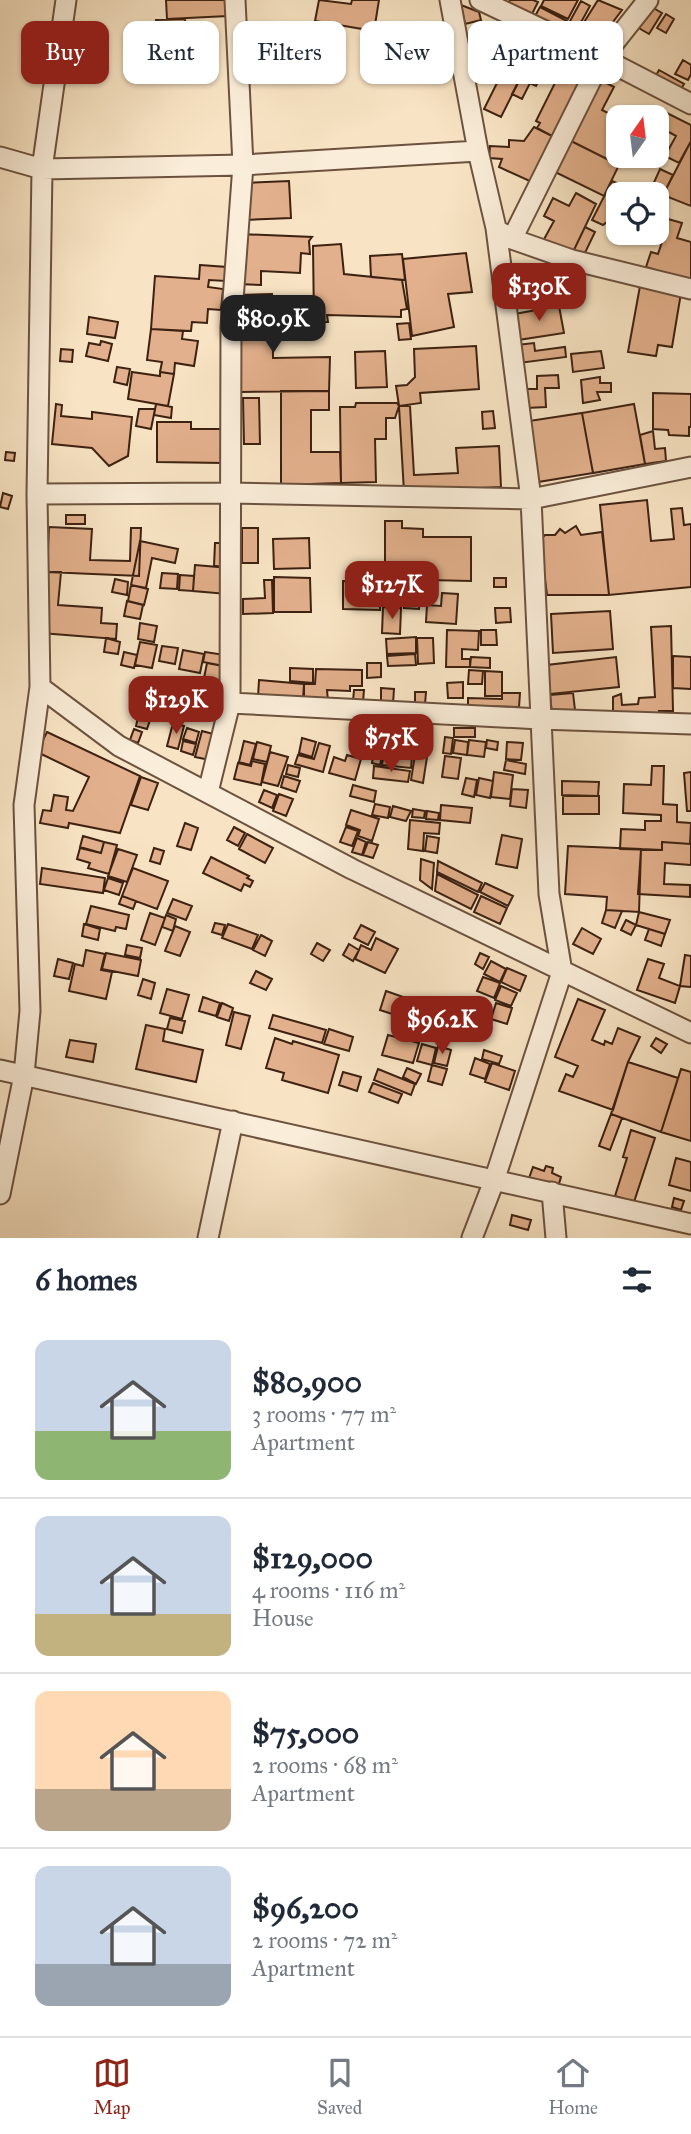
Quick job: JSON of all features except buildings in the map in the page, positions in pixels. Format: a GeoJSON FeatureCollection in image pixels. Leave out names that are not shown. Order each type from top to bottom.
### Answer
{"type":"FeatureCollection","features":[{"type":"Feature","properties":{"kind":"street"},"geometry":{"type":"LineString","coordinates":[[0,1194],[24,1075],[30,988],[24,805],[40,687],[37,494],[42,169],[66,0]]}},
{"type":"Feature","properties":{"kind":"street"},"geometry":{"type":"LineString","coordinates":[[208,792],[230,703],[231,327],[243,165],[235,0]]}},
{"type":"Feature","properties":{"kind":"street"},"geometry":{"type":"LineString","coordinates":[[450,0],[478,151],[504,234],[531,499],[549,894],[562,972],[494,1181],[472,1238]]}},
{"type":"Feature","properties":{"kind":"street"},"geometry":{"type":"LineString","coordinates":[[480,0],[524,21]]}},
{"type":"Feature","properties":{"kind":"street"},"geometry":{"type":"LineString","coordinates":[[623,32],[648,0]]}},
{"type":"Feature","properties":{"kind":"street"},"geometry":{"type":"LineString","coordinates":[[623,69],[691,104]]}},
{"type":"Feature","properties":{"kind":"street"},"geometry":{"type":"LineString","coordinates":[[504,234],[588,84]]}},
{"type":"Feature","properties":{"kind":"street"},"geometry":{"type":"LineString","coordinates":[[0,157],[42,169],[243,165],[478,151]]}},
{"type":"Feature","properties":{"kind":"street"},"geometry":{"type":"LineString","coordinates":[[504,234],[572,260],[691,289]]}},
{"type":"Feature","properties":{"kind":"street"},"geometry":{"type":"LineString","coordinates":[[37,494],[229,493],[531,499],[691,467]]}},
{"type":"Feature","properties":{"kind":"street"},"geometry":{"type":"LineString","coordinates":[[40,687],[119,746],[352,869],[691,1033]]}},
{"type":"Feature","properties":{"kind":"street"},"geometry":{"type":"LineString","coordinates":[[230,703],[691,724]]}},
{"type":"Feature","properties":{"kind":"street"},"geometry":{"type":"LineString","coordinates":[[0,1070],[691,1224]]}},
{"type":"Feature","properties":{"kind":"street"},"geometry":{"type":"LineString","coordinates":[[208,1238],[233,1121]]}},
{"type":"Feature","properties":{"kind":"street"},"geometry":{"type":"LineString","coordinates":[[552,1192],[556,1238]]}}]}
